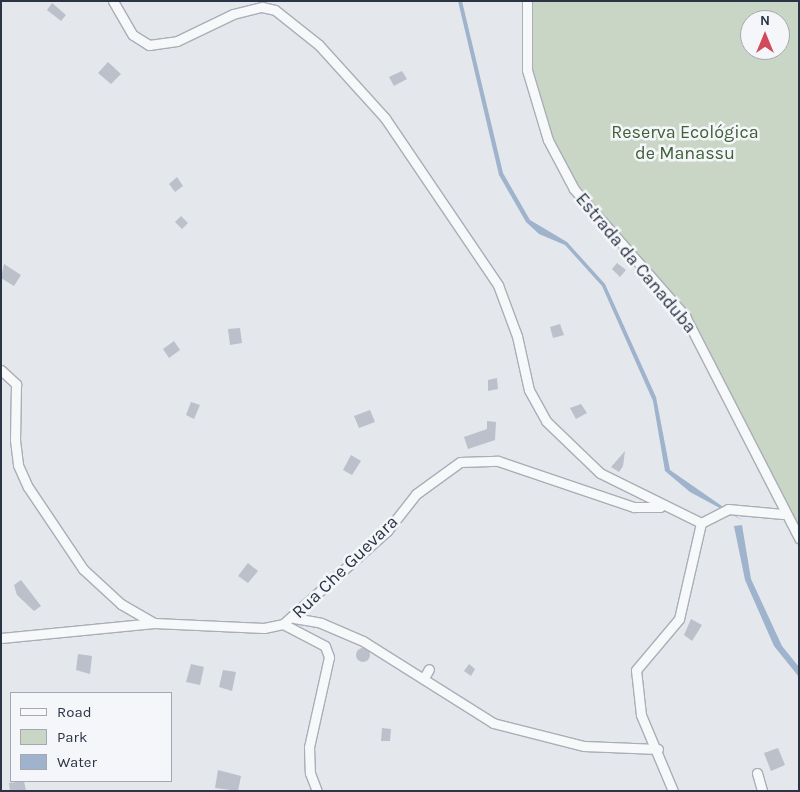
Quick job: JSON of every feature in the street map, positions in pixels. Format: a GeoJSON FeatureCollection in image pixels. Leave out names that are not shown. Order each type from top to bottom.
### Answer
{"type":"FeatureCollection","features":[{"type":"Feature","properties":{"kind":"street"},"geometry":{"type":"LineString","coordinates":[[113,1],[134,35],[149,45],[177,41],[233,14],[262,7],[275,10],[319,45],[386,118],[492,276],[517,336],[529,390],[546,421],[600,473],[663,507],[701,523]]}},
{"type":"Feature","properties":{"kind":"street","name":"Estrada da Canaduba"},"geometry":{"type":"LineString","coordinates":[[527,1],[527,70],[548,140],[574,189],[685,316],[784,514],[799,538]]}},
{"type":"Feature","properties":{"kind":"street"},"geometry":{"type":"LineString","coordinates":[[1,370],[16,384],[15,440],[18,465],[28,487],[83,569],[120,604],[154,623]]}},
{"type":"Feature","properties":{"kind":"street","name":"Rua Che Guevara"},"geometry":{"type":"LineString","coordinates":[[1,638],[154,623],[264,628],[284,624],[294,618],[326,582],[387,531],[416,494],[460,462],[498,461],[634,507],[663,507]]}},
{"type":"Feature","properties":{"kind":"street"},"geometry":{"type":"LineString","coordinates":[[673,791],[658,749],[641,715],[636,670],[679,619],[701,523],[717,513],[728,509],[784,514]]}},
{"type":"Feature","properties":{"kind":"street"},"geometry":{"type":"LineString","coordinates":[[294,618],[337,629],[424,678],[493,723],[584,746],[658,749]]}},
{"type":"Feature","properties":{"kind":"street"},"geometry":{"type":"LineString","coordinates":[[284,624],[325,646],[329,657],[309,747],[310,773],[317,791]]}},
{"type":"Feature","properties":{"kind":"street"},"geometry":{"type":"LineString","coordinates":[[424,678],[429,669]]}},
{"type":"Feature","properties":{"kind":"street"},"geometry":{"type":"LineString","coordinates":[[757,773],[762,791]]}},
{"type":"Feature","properties":{"kind":"green space","name":"Reserva Ecológica de Manassu"},"geometry":{"type":"Polygon","coordinates":[[[530,1],[799,1],[799,534],[687,315],[574,186],[537,102],[530,67],[530,1]]]}},
{"type":"Feature","properties":{"kind":"water"},"geometry":{"type":"Polygon","coordinates":[[[458,1],[462,1],[503,173],[530,220],[567,242],[605,284],[656,397],[670,470],[742,520],[690,492],[665,471],[653,401],[602,286],[565,245],[539,234],[526,222],[499,175],[458,1]]]}},
{"type":"Feature","properties":{"kind":"water"},"geometry":{"type":"Polygon","coordinates":[[[742,525],[751,579],[782,646],[799,667],[799,677],[774,646],[745,580],[734,526],[742,525]]]}},
{"type":"Feature","properties":{"kind":"building"},"geometry":{"type":"Polygon","coordinates":[[[52,3],[66,15],[61,21],[47,10],[52,3]]]}},
{"type":"Feature","properties":{"kind":"building"},"geometry":{"type":"Polygon","coordinates":[[[108,62],[121,74],[111,84],[98,73],[108,62]]]}},
{"type":"Feature","properties":{"kind":"building"},"geometry":{"type":"Polygon","coordinates":[[[402,71],[407,79],[394,86],[389,77],[402,71]]]}},
{"type":"Feature","properties":{"kind":"building"},"geometry":{"type":"Polygon","coordinates":[[[177,177],[183,186],[175,192],[169,184],[177,177]]]}},
{"type":"Feature","properties":{"kind":"building"},"geometry":{"type":"Polygon","coordinates":[[[181,216],[188,223],[182,229],[175,222],[181,216]]]}},
{"type":"Feature","properties":{"kind":"building"},"geometry":{"type":"Polygon","coordinates":[[[617,263],[626,270],[620,277],[612,269],[617,263]]]}},
{"type":"Feature","properties":{"kind":"building"},"geometry":{"type":"Polygon","coordinates":[[[4,264],[21,275],[14,286],[1,278],[4,264]]]}},
{"type":"Feature","properties":{"kind":"building"},"geometry":{"type":"Polygon","coordinates":[[[560,324],[564,335],[553,338],[550,327],[560,324]]]}},
{"type":"Feature","properties":{"kind":"building"},"geometry":{"type":"Polygon","coordinates":[[[240,328],[242,343],[230,345],[228,329],[240,328]]]}},
{"type":"Feature","properties":{"kind":"building"},"geometry":{"type":"Polygon","coordinates":[[[174,341],[180,350],[169,358],[163,349],[174,341]]]}},
{"type":"Feature","properties":{"kind":"building"},"geometry":{"type":"Polygon","coordinates":[[[497,378],[498,389],[488,391],[488,380],[497,378]]]}},
{"type":"Feature","properties":{"kind":"building"},"geometry":{"type":"Polygon","coordinates":[[[191,402],[200,405],[194,419],[186,415],[191,402]]]}},
{"type":"Feature","properties":{"kind":"building"},"geometry":{"type":"Polygon","coordinates":[[[581,404],[587,413],[576,419],[570,408],[581,404]]]}},
{"type":"Feature","properties":{"kind":"building"},"geometry":{"type":"Polygon","coordinates":[[[370,410],[375,422],[359,428],[354,416],[370,410]]]}},
{"type":"Feature","properties":{"kind":"building"},"geometry":{"type":"Polygon","coordinates":[[[487,421],[496,422],[495,440],[468,449],[464,437],[487,429],[487,421]]]}},
{"type":"Feature","properties":{"kind":"building"},"geometry":{"type":"Polygon","coordinates":[[[625,451],[623,466],[619,472],[611,467],[625,451]]]}},
{"type":"Feature","properties":{"kind":"building"},"geometry":{"type":"Polygon","coordinates":[[[351,455],[361,461],[352,475],[343,470],[351,455]]]}},
{"type":"Feature","properties":{"kind":"building"},"geometry":{"type":"Polygon","coordinates":[[[248,563],[258,571],[248,583],[238,576],[248,563]]]}},
{"type":"Feature","properties":{"kind":"building"},"geometry":{"type":"Polygon","coordinates":[[[21,580],[41,606],[34,611],[17,595],[14,585],[21,580]]]}},
{"type":"Feature","properties":{"kind":"building"},"geometry":{"type":"Polygon","coordinates":[[[691,619],[702,625],[692,641],[684,635],[691,619]]]}},
{"type":"Feature","properties":{"kind":"building"},"geometry":{"type":"Polygon","coordinates":[[[360,648],[366,648],[370,655],[366,662],[360,662],[356,658],[356,652],[360,648]]]}},
{"type":"Feature","properties":{"kind":"building"},"geometry":{"type":"Polygon","coordinates":[[[78,654],[92,656],[90,674],[76,670],[78,654]]]}},
{"type":"Feature","properties":{"kind":"building"},"geometry":{"type":"Polygon","coordinates":[[[191,664],[204,667],[200,685],[186,682],[191,664]]]}},
{"type":"Feature","properties":{"kind":"building"},"geometry":{"type":"Polygon","coordinates":[[[469,664],[475,669],[471,676],[464,671],[469,664]]]}},
{"type":"Feature","properties":{"kind":"building"},"geometry":{"type":"Polygon","coordinates":[[[223,670],[236,672],[232,691],[219,687],[223,670]]]}},
{"type":"Feature","properties":{"kind":"building"},"geometry":{"type":"Polygon","coordinates":[[[382,728],[391,729],[390,741],[381,741],[382,728]]]}},
{"type":"Feature","properties":{"kind":"building"},"geometry":{"type":"Polygon","coordinates":[[[778,748],[785,765],[771,771],[764,753],[778,748]]]}},
{"type":"Feature","properties":{"kind":"building"},"geometry":{"type":"Polygon","coordinates":[[[218,770],[241,776],[238,791],[215,788],[218,770]]]}},
{"type":"Feature","properties":{"kind":"building"},"geometry":{"type":"Polygon","coordinates":[[[24,782],[26,791],[10,791],[9,783],[24,782]]]}}]}
